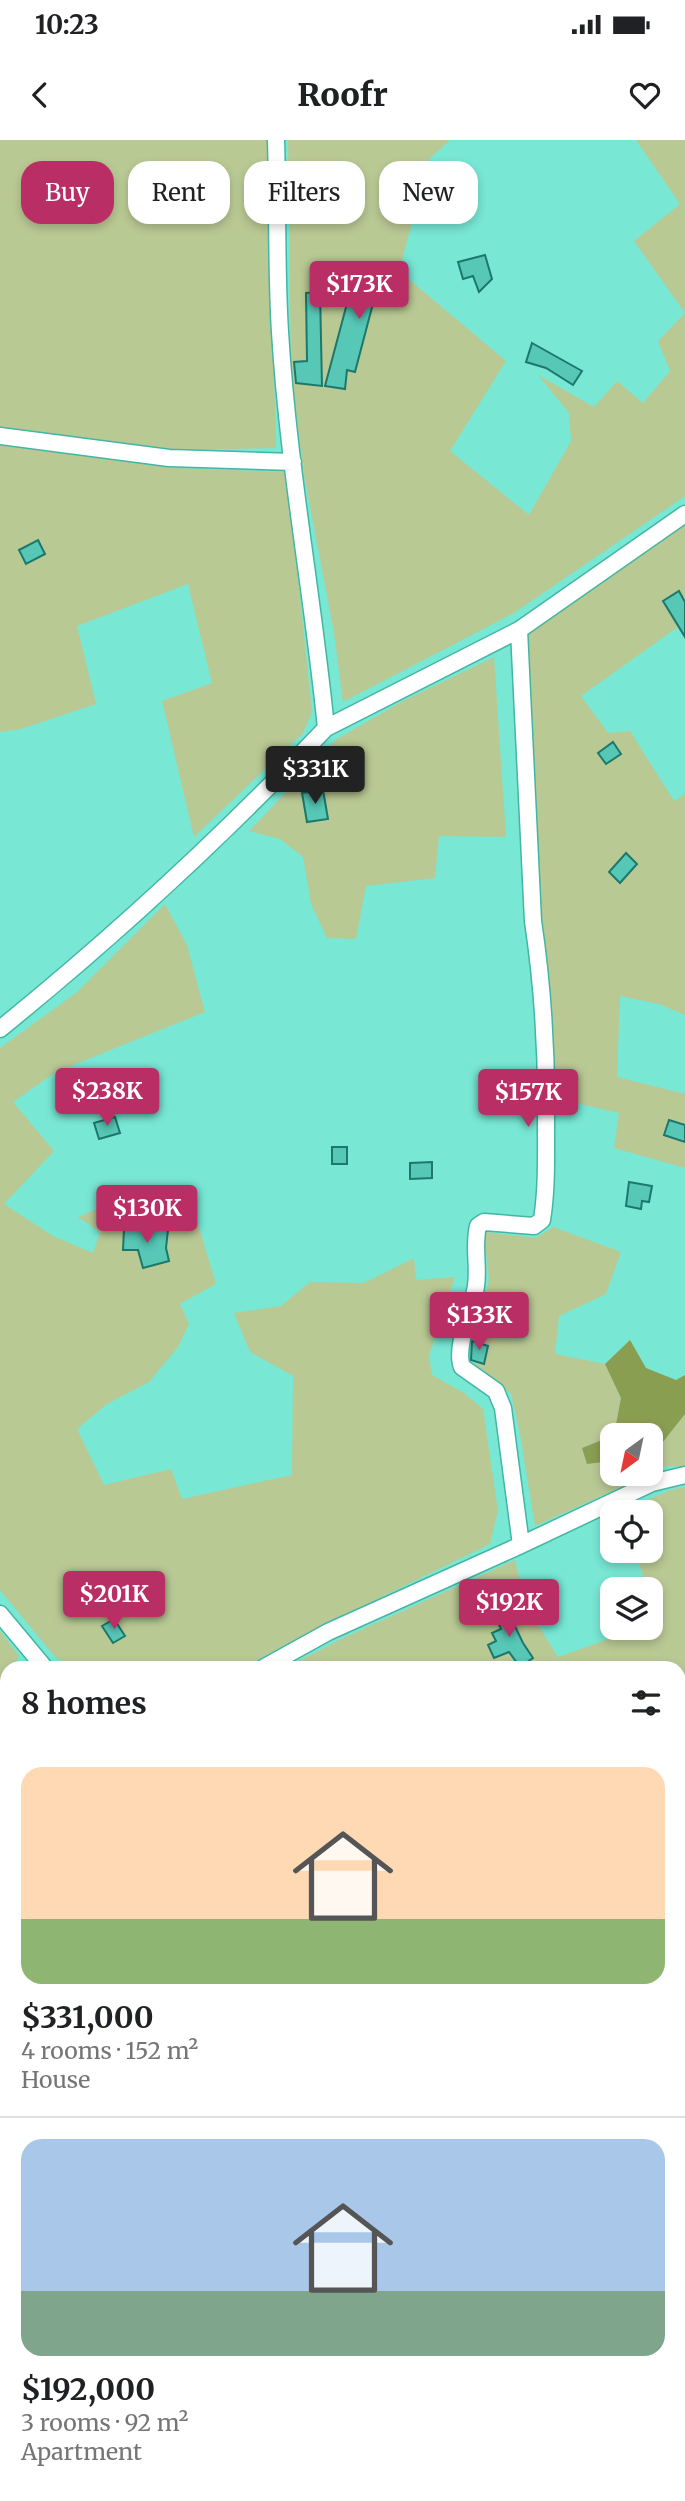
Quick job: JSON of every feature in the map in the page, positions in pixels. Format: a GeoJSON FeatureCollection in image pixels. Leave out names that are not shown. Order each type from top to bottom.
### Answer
{"type":"FeatureCollection","features":[{"type":"Feature","properties":{"kind":"street"},"geometry":{"type":"LineString","coordinates":[[276,140],[280,331],[293,462],[326,728]]}},
{"type":"Feature","properties":{"kind":"street"},"geometry":{"type":"LineString","coordinates":[[0,436],[169,458],[293,462]]}},
{"type":"Feature","properties":{"kind":"street"},"geometry":{"type":"LineString","coordinates":[[0,1029],[69,974],[162,889],[246,811],[326,728],[519,630],[685,514]]}},
{"type":"Feature","properties":{"kind":"street"},"geometry":{"type":"LineString","coordinates":[[519,630],[533,920],[540,966],[547,1054],[546,1195],[542,1220],[534,1226],[484,1222],[478,1226],[477,1284],[459,1355],[461,1367],[496,1391],[503,1408],[521,1545]]}},
{"type":"Feature","properties":{"kind":"street"},"geometry":{"type":"LineString","coordinates":[[276,1661],[328,1632],[652,1483],[685,1475]]}},
{"type":"Feature","properties":{"kind":"street"},"geometry":{"type":"LineString","coordinates":[[0,1614],[39,1661]]}},
{"type":"Feature","properties":{"kind":"green space"},"geometry":{"type":"Polygon","coordinates":[[[0,140],[268,140],[269,161],[244,161],[244,224],[270,224],[276,448],[174,450],[0,428],[0,140]]]}},
{"type":"Feature","properties":{"kind":"green space"},"geometry":{"type":"Polygon","coordinates":[[[288,140],[450,140],[428,161],[379,161],[379,224],[412,224],[399,271],[506,361],[450,451],[529,515],[571,441],[569,413],[538,375],[594,407],[617,381],[643,403],[670,371],[658,341],[685,313],[685,496],[514,613],[343,702],[334,633],[304,475],[291,375],[289,224],[365,224],[365,161],[288,161],[288,140]]]}},
{"type":"Feature","properties":{"kind":"green space"},"geometry":{"type":"Polygon","coordinates":[[[636,140],[685,140],[685,313],[634,241],[680,204],[636,140]]]}},
{"type":"Feature","properties":{"kind":"green space"},"geometry":{"type":"Polygon","coordinates":[[[0,444],[174,468],[287,472],[312,712],[303,733],[194,837],[162,701],[212,683],[188,584],[77,626],[96,704],[21,729],[0,732],[0,444]]]}},
{"type":"Feature","properties":{"kind":"green space"},"geometry":{"type":"Polygon","coordinates":[[[685,525],[685,622],[581,696],[608,733],[630,731],[674,801],[685,794],[685,1015],[659,1004],[620,996],[617,1077],[685,1094],[685,1168],[614,1148],[619,1113],[558,1099],[540,921],[526,632],[685,525]]]}},
{"type":"Feature","properties":{"kind":"green space"},"geometry":{"type":"Polygon","coordinates":[[[494,657],[506,837],[439,836],[435,878],[366,886],[356,939],[327,938],[311,904],[303,857],[280,839],[249,831],[337,739],[403,701],[494,657]]]}},
{"type":"Feature","properties":{"kind":"green space"},"geometry":{"type":"Polygon","coordinates":[[[165,904],[187,945],[205,1012],[56,1072],[13,1102],[54,1151],[4,1204],[53,1236],[93,1253],[100,1232],[78,1217],[120,1199],[187,1187],[216,1284],[180,1304],[189,1324],[178,1347],[149,1382],[107,1404],[77,1429],[104,1485],[171,1469],[182,1499],[292,1475],[293,1376],[250,1352],[234,1313],[281,1306],[310,1282],[364,1283],[414,1258],[416,1280],[455,1277],[429,1356],[432,1375],[464,1393],[483,1409],[498,1511],[490,1544],[256,1661],[62,1661],[56,1658],[0,1590],[0,1048],[76,993],[165,904]]]}},
{"type":"Feature","properties":{"kind":"green space"},"geometry":{"type":"Polygon","coordinates":[[[553,1227],[621,1252],[606,1294],[559,1316],[555,1354],[605,1364],[621,1398],[617,1423],[600,1423],[600,1441],[582,1448],[587,1464],[600,1462],[600,1486],[623,1486],[535,1526],[511,1394],[470,1359],[489,1279],[484,1232],[536,1238],[553,1227]]]}},
{"type":"Feature","properties":{"kind":"green space"},"geometry":{"type":"Polygon","coordinates":[[[630,1340],[646,1368],[676,1380],[685,1375],[685,1414],[663,1442],[663,1423],[616,1423],[621,1398],[605,1364],[630,1340]]]}},
{"type":"Feature","properties":{"kind":"green space"},"geometry":{"type":"Polygon","coordinates":[[[685,1414],[685,1467],[663,1468],[663,1442],[685,1414]]]}},
{"type":"Feature","properties":{"kind":"green space"},"geometry":{"type":"Polygon","coordinates":[[[600,1441],[600,1462],[587,1464],[582,1448],[600,1441]]]}},
{"type":"Feature","properties":{"kind":"green space"},"geometry":{"type":"Polygon","coordinates":[[[685,1487],[685,1661],[299,1661],[515,1560],[526,1606],[558,1657],[605,1640],[663,1640],[663,1577],[643,1577],[639,1563],[663,1563],[663,1500],[647,1500],[685,1487]]]}},
{"type":"Feature","properties":{"kind":"green space"},"geometry":{"type":"Polygon","coordinates":[[[0,1631],[19,1656],[16,1661],[0,1661],[0,1631]]]}},
{"type":"Feature","properties":{"kind":"building"},"geometry":{"type":"Polygon","coordinates":[[[485,255],[492,279],[479,292],[473,276],[463,279],[458,262],[485,255]]]}},
{"type":"Feature","properties":{"kind":"building"},"geometry":{"type":"Polygon","coordinates":[[[357,266],[381,272],[380,274],[406,288],[397,304],[376,292],[355,372],[347,370],[345,389],[325,386],[357,266]]]}},
{"type":"Feature","properties":{"kind":"building"},"geometry":{"type":"Polygon","coordinates":[[[320,292],[322,386],[296,383],[294,362],[307,361],[306,293],[320,292]]]}},
{"type":"Feature","properties":{"kind":"building"},"geometry":{"type":"Polygon","coordinates":[[[532,343],[582,371],[573,385],[546,368],[526,362],[532,343]]]}},
{"type":"Feature","properties":{"kind":"building"},"geometry":{"type":"Polygon","coordinates":[[[38,540],[45,554],[26,564],[19,550],[38,540]]]}},
{"type":"Feature","properties":{"kind":"building"},"geometry":{"type":"Polygon","coordinates":[[[679,591],[685,602],[685,637],[663,601],[679,591]]]}},
{"type":"Feature","properties":{"kind":"building"},"geometry":{"type":"Polygon","coordinates":[[[613,742],[621,754],[606,764],[598,753],[613,742]]]}},
{"type":"Feature","properties":{"kind":"building"},"geometry":{"type":"Polygon","coordinates":[[[323,790],[328,819],[307,822],[302,793],[323,790]]]}},
{"type":"Feature","properties":{"kind":"building"},"geometry":{"type":"Polygon","coordinates":[[[626,853],[637,864],[620,883],[609,872],[626,853]]]}},
{"type":"Feature","properties":{"kind":"building"},"geometry":{"type":"Polygon","coordinates":[[[115,1117],[120,1133],[99,1139],[94,1123],[115,1117]]]}},
{"type":"Feature","properties":{"kind":"building"},"geometry":{"type":"Polygon","coordinates":[[[669,1120],[685,1125],[685,1142],[664,1135],[669,1120]]]}},
{"type":"Feature","properties":{"kind":"building"},"geometry":{"type":"Polygon","coordinates":[[[332,1147],[347,1147],[347,1164],[332,1164],[332,1147]]]}},
{"type":"Feature","properties":{"kind":"building"},"geometry":{"type":"Polygon","coordinates":[[[432,1162],[432,1178],[410,1179],[410,1163],[432,1162]]]}},
{"type":"Feature","properties":{"kind":"building"},"geometry":{"type":"Polygon","coordinates":[[[629,1182],[652,1186],[649,1202],[642,1201],[641,1209],[626,1206],[629,1182]]]}},
{"type":"Feature","properties":{"kind":"building"},"geometry":{"type":"Polygon","coordinates":[[[124,1228],[168,1230],[166,1248],[169,1261],[143,1268],[138,1250],[123,1250],[124,1228]]]}},
{"type":"Feature","properties":{"kind":"building"},"geometry":{"type":"Polygon","coordinates":[[[472,1341],[488,1346],[484,1364],[471,1360],[472,1341]]]}},
{"type":"Feature","properties":{"kind":"building"},"geometry":{"type":"Polygon","coordinates":[[[502,1607],[512,1612],[512,1620],[533,1658],[529,1661],[516,1661],[509,1652],[494,1658],[488,1645],[496,1641],[492,1633],[501,1629],[495,1615],[502,1607]]]}},
{"type":"Feature","properties":{"kind":"building"},"geometry":{"type":"Polygon","coordinates":[[[114,1619],[125,1636],[113,1643],[102,1626],[114,1619]]]}}]}
